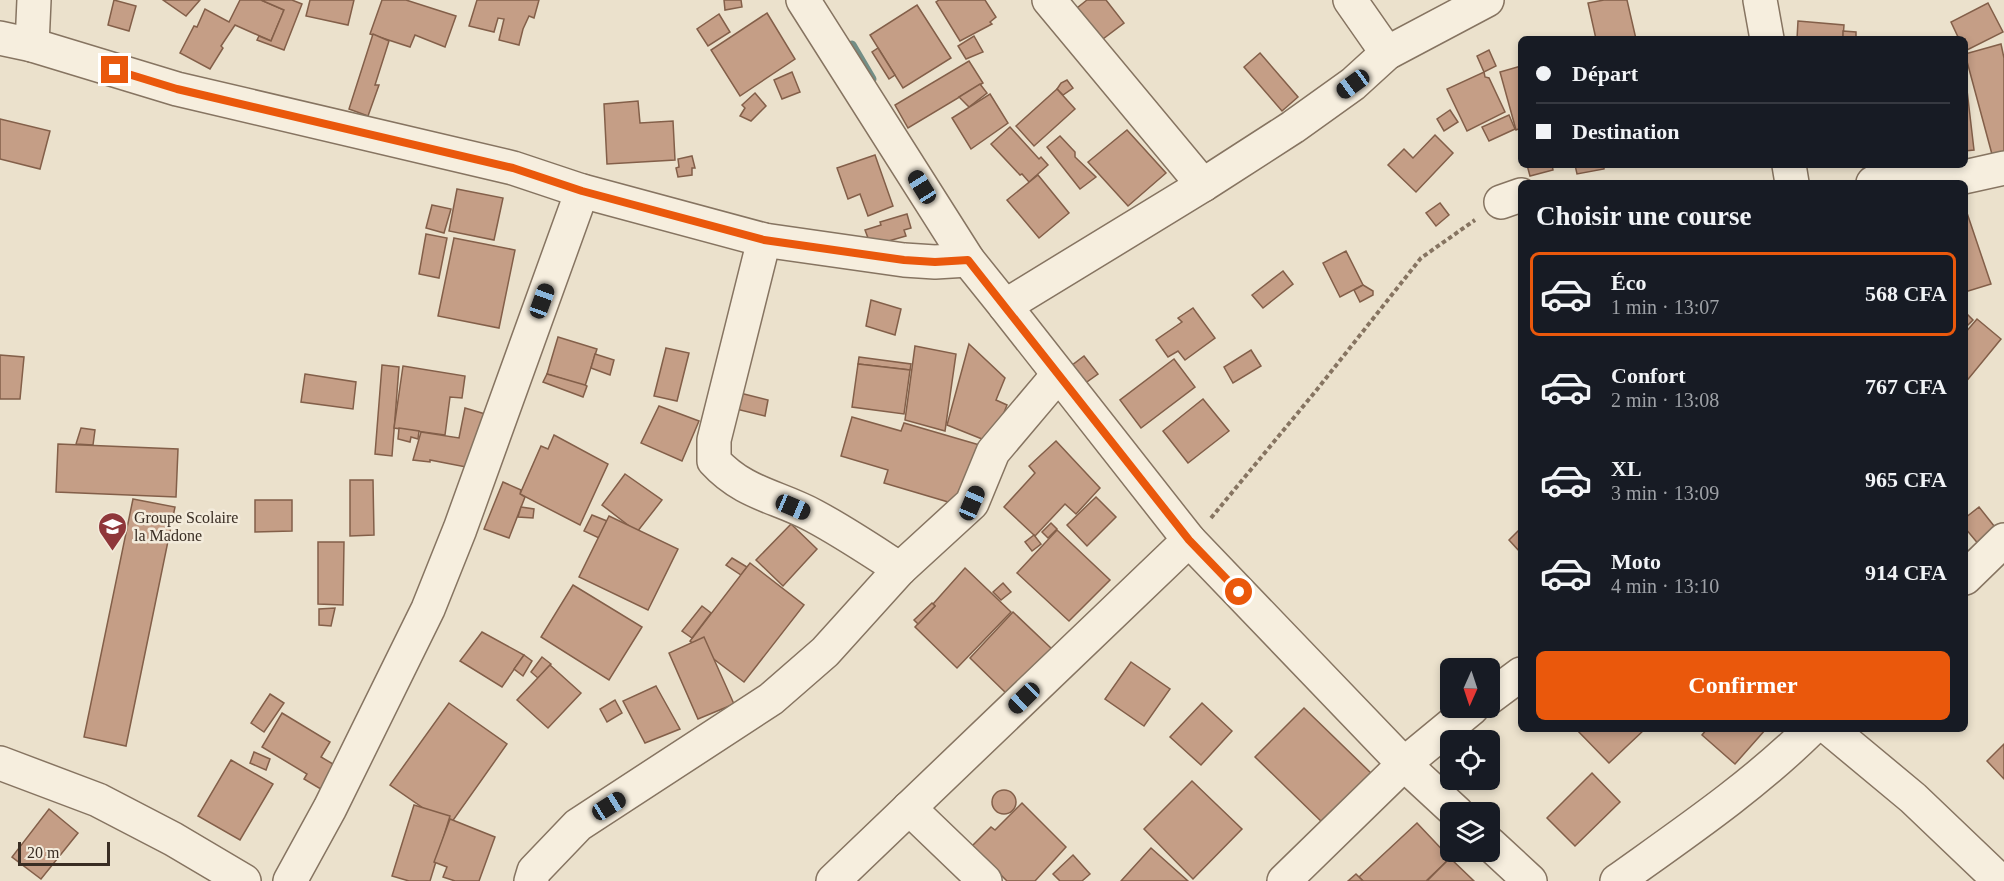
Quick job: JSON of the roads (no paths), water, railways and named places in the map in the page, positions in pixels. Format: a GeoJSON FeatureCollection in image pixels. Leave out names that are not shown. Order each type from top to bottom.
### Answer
{"type":"FeatureCollection","features":[{"type":"Feature","properties":{"kind":"street"},"geometry":{"type":"LineString","coordinates":[[32,45],[34,0]]}},
{"type":"Feature","properties":{"kind":"street"},"geometry":{"type":"LineString","coordinates":[[802,0],[968,260],[1189,540],[1404,765],[1444,802]]}},
{"type":"Feature","properties":{"kind":"street"},"geometry":{"type":"LineString","coordinates":[[1049,0],[1203,185]]}},
{"type":"Feature","properties":{"kind":"street"},"geometry":{"type":"LineString","coordinates":[[1350,0],[1387,53]]}},
{"type":"Feature","properties":{"kind":"street"},"geometry":{"type":"LineString","coordinates":[[1005,306],[1293,127],[1353,84],[1387,53],[1487,0]]}},
{"type":"Feature","properties":{"kind":"street"},"geometry":{"type":"LineString","coordinates":[[1760,0],[1766,36]]}},
{"type":"Feature","properties":{"kind":"street"},"geometry":{"type":"LineString","coordinates":[[0,38],[32,45],[177,89],[513,168],[582,191],[764,240],[904,260],[935,262],[968,260]]}},
{"type":"Feature","properties":{"kind":"street"},"geometry":{"type":"LineString","coordinates":[[1918,180],[1964,177],[2004,168]]}},
{"type":"Feature","properties":{"kind":"street"},"geometry":{"type":"LineString","coordinates":[[290,881],[330,808],[428,609],[460,529],[582,191]]}},
{"type":"Feature","properties":{"kind":"street"},"geometry":{"type":"LineString","coordinates":[[764,240],[714,440],[714,461],[728,477],[813,515],[900,569]]}},
{"type":"Feature","properties":{"kind":"street"},"geometry":{"type":"LineString","coordinates":[[531,881],[534,871],[578,825],[771,699],[825,652],[900,569],[972,503],[993,452],[1058,375]]}},
{"type":"Feature","properties":{"kind":"street"},"geometry":{"type":"LineString","coordinates":[[833,881],[1189,540]]}},
{"type":"Feature","properties":{"kind":"street"},"geometry":{"type":"LineString","coordinates":[[1968,575],[2004,540]]}},
{"type":"Feature","properties":{"kind":"street"},"geometry":{"type":"LineString","coordinates":[[1500,690],[1518,676]]}},
{"type":"Feature","properties":{"kind":"street"},"geometry":{"type":"LineString","coordinates":[[1284,881],[1404,765],[1460,718]]}},
{"type":"Feature","properties":{"kind":"street"},"geometry":{"type":"LineString","coordinates":[[1617,881],[1721,807],[1780,759],[1808,732]]}},
{"type":"Feature","properties":{"kind":"street"},"geometry":{"type":"LineString","coordinates":[[1834,732],[1913,798],[1994,873]]}},
{"type":"Feature","properties":{"kind":"street"},"geometry":{"type":"LineString","coordinates":[[0,763],[98,800],[173,839],[244,881]]}},
{"type":"Feature","properties":{"kind":"street"},"geometry":{"type":"LineString","coordinates":[[909,808],[985,881]]}},
{"type":"Feature","properties":{"kind":"street"},"geometry":{"type":"LineString","coordinates":[[1500,853],[1530,881]]}},
{"type":"Feature","properties":{"kind":"waterway"},"geometry":{"type":"LineString","coordinates":[[852,45],[872,79]]}},
{"type":"Feature","properties":{"kind":"place","name":"Groupe Scolaire la Madone"},"geometry":{"type":"Point","coordinates":[113,552]}}]}
